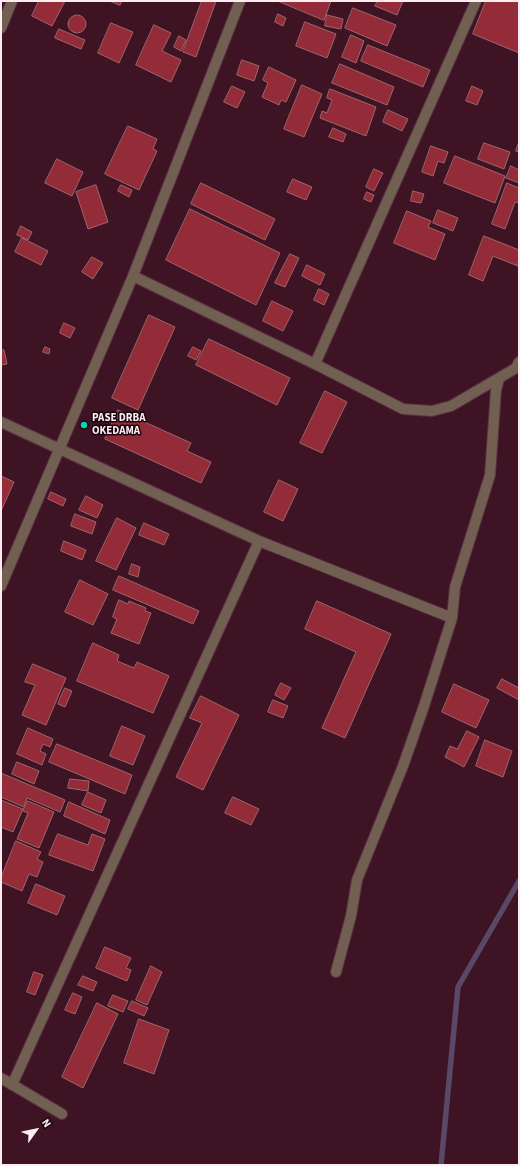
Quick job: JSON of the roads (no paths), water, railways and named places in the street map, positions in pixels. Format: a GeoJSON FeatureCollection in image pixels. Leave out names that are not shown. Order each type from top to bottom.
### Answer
{"type":"FeatureCollection","features":[{"type":"Feature","properties":{"kind":"street"},"geometry":{"type":"LineString","coordinates":[[1,28],[12,1]]}},
{"type":"Feature","properties":{"kind":"street"},"geometry":{"type":"LineString","coordinates":[[1,586],[133,276],[240,1]]}},
{"type":"Feature","properties":{"kind":"street"},"geometry":{"type":"LineString","coordinates":[[315,364],[476,1]]}},
{"type":"Feature","properties":{"kind":"street"},"geometry":{"type":"LineString","coordinates":[[133,276],[315,364],[403,410],[432,411],[451,406],[499,379],[516,368],[519,362]]}},
{"type":"Feature","properties":{"kind":"street"},"geometry":{"type":"LineString","coordinates":[[336,972],[351,916],[357,880],[403,766],[452,618],[455,587],[490,475],[496,390],[499,379]]}},
{"type":"Feature","properties":{"kind":"street"},"geometry":{"type":"LineString","coordinates":[[1,422],[259,541],[452,618]]}},
{"type":"Feature","properties":{"kind":"street"},"geometry":{"type":"LineString","coordinates":[[12,1085],[259,541]]}},
{"type":"Feature","properties":{"kind":"street"},"geometry":{"type":"LineString","coordinates":[[1,1078],[62,1114]]}},
{"type":"Feature","properties":{"kind":"waterway"},"geometry":{"type":"LineString","coordinates":[[441,1165],[458,987],[519,881]]}},
{"type":"Feature","properties":{"kind":"place","name":"PASE DRBA OKEDAMA"},"geometry":{"type":"Point","coordinates":[84,425]}}]}
